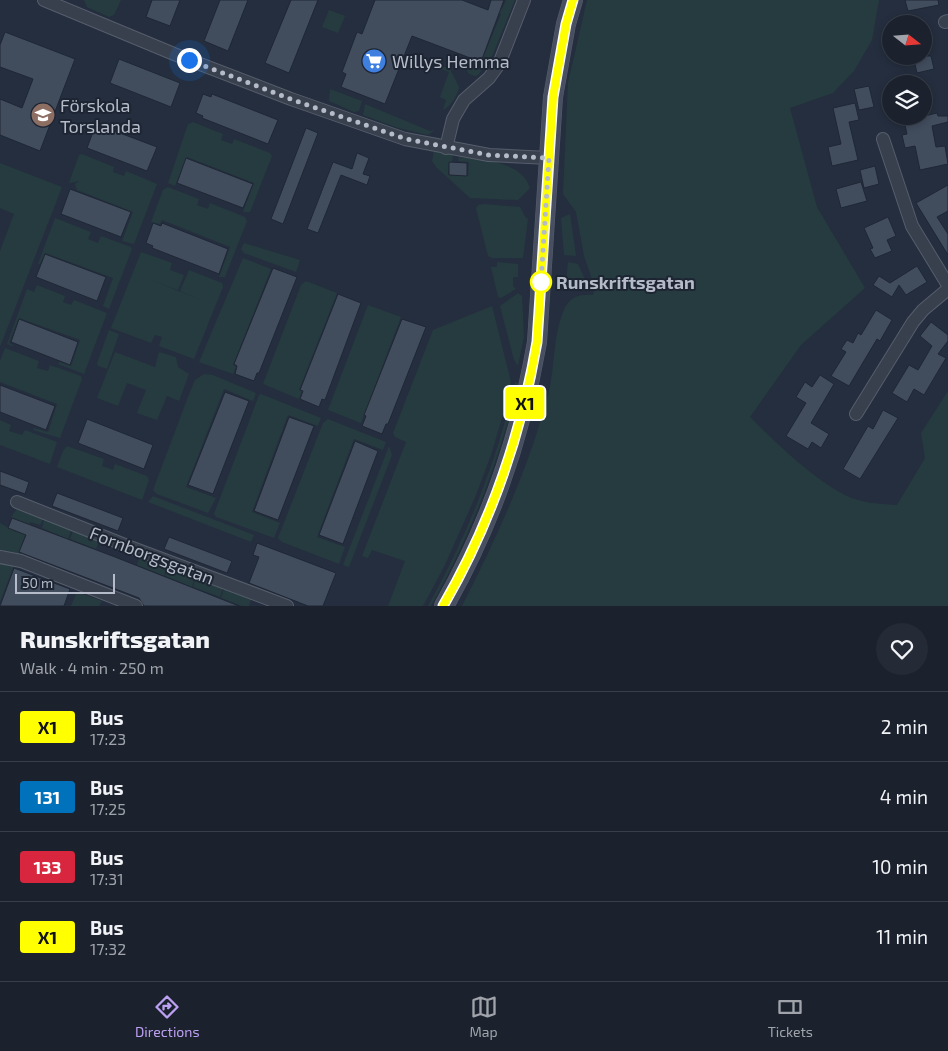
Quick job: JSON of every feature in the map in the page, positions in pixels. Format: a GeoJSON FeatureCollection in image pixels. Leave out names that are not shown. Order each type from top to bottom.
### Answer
{"type":"FeatureCollection","features":[{"type":"Feature","properties":{"kind":"street"},"geometry":{"type":"LineString","coordinates":[[44,0],[174,54],[291,99],[406,139],[489,155],[549,158]]}},
{"type":"Feature","properties":{"kind":"street"},"geometry":{"type":"LineString","coordinates":[[446,148],[452,119],[464,100],[489,78],[499,64],[524,0]]}},
{"type":"Feature","properties":{"kind":"street"},"geometry":{"type":"LineString","coordinates":[[444,606],[458,580],[500,484],[526,400],[537,342],[553,97],[566,24],[573,0]]}},
{"type":"Feature","properties":{"kind":"street"},"geometry":{"type":"LineString","coordinates":[[883,139],[915,233],[948,285]]}},
{"type":"Feature","properties":{"kind":"street"},"geometry":{"type":"LineString","coordinates":[[856,414],[913,322],[922,310],[948,289]]}},
{"type":"Feature","properties":{"kind":"street","name":"Fornborgsgatan"},"geometry":{"type":"LineString","coordinates":[[17,502],[287,606]]}},
{"type":"Feature","properties":{"kind":"street"},"geometry":{"type":"LineString","coordinates":[[0,557],[20,561],[136,606]]}},
{"type":"Feature","properties":{"kind":"green space"},"geometry":{"type":"Polygon","coordinates":[[[84,0],[121,0],[114,15],[109,17],[87,7],[84,0]]]}},
{"type":"Feature","properties":{"kind":"green space"},"geometry":{"type":"Polygon","coordinates":[[[506,0],[515,0],[491,59],[478,75],[469,74],[466,69],[469,59],[481,63],[501,14],[488,9],[489,5],[502,9],[506,0]]]}},
{"type":"Feature","properties":{"kind":"green space"},"geometry":{"type":"Polygon","coordinates":[[[587,0],[879,0],[872,40],[854,71],[833,93],[790,108],[817,207],[865,288],[801,345],[750,417],[803,466],[833,488],[862,501],[897,505],[925,458],[921,433],[948,391],[948,606],[462,606],[512,501],[532,447],[549,391],[557,331],[565,307],[578,296],[593,295],[595,288],[584,256],[576,212],[563,194],[568,83],[587,0]]]}},
{"type":"Feature","properties":{"kind":"green space"},"geometry":{"type":"Polygon","coordinates":[[[329,10],[345,16],[338,33],[322,27],[329,10]]]}},
{"type":"Feature","properties":{"kind":"green space"},"geometry":{"type":"Polygon","coordinates":[[[440,65],[450,69],[459,87],[453,100],[443,110],[446,100],[440,97],[449,72],[438,68],[440,65]]]}},
{"type":"Feature","properties":{"kind":"green space"},"geometry":{"type":"Polygon","coordinates":[[[330,89],[362,101],[359,111],[354,112],[329,101],[330,89]]]}},
{"type":"Feature","properties":{"kind":"green space"},"geometry":{"type":"Polygon","coordinates":[[[365,104],[430,131],[435,130],[428,135],[398,128],[363,115],[365,104]]]}},
{"type":"Feature","properties":{"kind":"green space"},"geometry":{"type":"Polygon","coordinates":[[[193,122],[223,134],[221,140],[232,144],[234,139],[270,153],[272,156],[250,212],[243,212],[254,183],[187,157],[175,186],[168,183],[188,124],[193,122]]]}},
{"type":"Feature","properties":{"kind":"green space"},"geometry":{"type":"Polygon","coordinates":[[[434,151],[453,155],[452,162],[449,162],[448,175],[468,176],[469,162],[458,161],[459,157],[490,161],[510,167],[518,172],[530,188],[518,200],[470,198],[436,167],[432,161],[434,151]]]}},
{"type":"Feature","properties":{"kind":"green space"},"geometry":{"type":"Polygon","coordinates":[[[82,154],[114,167],[113,172],[124,176],[126,171],[157,184],[134,244],[122,241],[133,212],[77,190],[75,184],[79,181],[69,183],[79,155],[82,154]]]}},
{"type":"Feature","properties":{"kind":"green space"},"geometry":{"type":"Polygon","coordinates":[[[0,163],[62,187],[0,347],[0,251],[14,214],[0,208],[0,163]]]}},
{"type":"Feature","properties":{"kind":"green space"},"geometry":{"type":"Polygon","coordinates":[[[168,187],[199,199],[197,205],[208,209],[210,203],[245,217],[247,221],[225,277],[219,277],[230,247],[162,220],[160,224],[151,222],[163,190],[168,187]]]}},
{"type":"Feature","properties":{"kind":"green space"},"geometry":{"type":"Polygon","coordinates":[[[478,205],[520,207],[528,219],[523,258],[492,258],[488,256],[476,208],[478,205]]]}},
{"type":"Feature","properties":{"kind":"green space"},"geometry":{"type":"Polygon","coordinates":[[[570,214],[576,256],[564,255],[561,218],[570,214]]]}},
{"type":"Feature","properties":{"kind":"green space"},"geometry":{"type":"Polygon","coordinates":[[[55,218],[91,232],[88,239],[98,243],[101,236],[131,247],[132,249],[109,309],[103,306],[113,278],[45,253],[40,264],[38,264],[55,218]]]}},
{"type":"Feature","properties":{"kind":"green space"},"geometry":{"type":"Polygon","coordinates":[[[244,243],[300,260],[296,272],[244,253],[241,249],[244,243]]]}},
{"type":"Feature","properties":{"kind":"green space"},"geometry":{"type":"Polygon","coordinates":[[[141,252],[172,263],[170,270],[184,275],[178,290],[151,280],[206,302],[180,291],[189,270],[222,283],[223,287],[194,359],[159,346],[162,337],[155,335],[151,343],[111,328],[141,252]]]}},
{"type":"Feature","properties":{"kind":"green space"},"geometry":{"type":"Polygon","coordinates":[[[243,258],[271,269],[233,365],[236,367],[233,374],[199,362],[243,258]]]}},
{"type":"Feature","properties":{"kind":"green space"},"geometry":{"type":"Polygon","coordinates":[[[497,262],[518,264],[518,277],[513,277],[513,286],[516,289],[501,298],[498,297],[491,267],[497,267],[497,262]]]}},
{"type":"Feature","properties":{"kind":"green space"},"geometry":{"type":"Polygon","coordinates":[[[568,262],[578,264],[589,288],[566,283],[568,262]]]}},
{"type":"Feature","properties":{"kind":"green space"},"geometry":{"type":"Polygon","coordinates":[[[306,281],[337,293],[299,390],[302,391],[299,399],[263,384],[301,285],[306,281]]]}},
{"type":"Feature","properties":{"kind":"green space"},"geometry":{"type":"Polygon","coordinates":[[[37,285],[65,296],[63,302],[71,305],[74,300],[107,313],[84,374],[58,364],[59,362],[71,366],[80,340],[19,318],[9,343],[13,345],[7,344],[27,289],[34,292],[37,285]]]}},
{"type":"Feature","properties":{"kind":"green space"},"geometry":{"type":"Polygon","coordinates":[[[518,293],[522,296],[524,337],[518,366],[514,360],[500,306],[518,293]]]}},
{"type":"Feature","properties":{"kind":"green space"},"geometry":{"type":"Polygon","coordinates":[[[368,305],[401,317],[361,423],[328,410],[368,305]]]}},
{"type":"Feature","properties":{"kind":"green space"},"geometry":{"type":"Polygon","coordinates":[[[492,306],[511,382],[491,455],[476,495],[445,565],[423,606],[388,606],[405,561],[372,550],[368,558],[362,556],[406,442],[395,437],[393,433],[433,330],[492,306]]]}},
{"type":"Feature","properties":{"kind":"green space"},"geometry":{"type":"Polygon","coordinates":[[[109,330],[119,334],[107,369],[98,366],[97,363],[109,330]]]}},
{"type":"Feature","properties":{"kind":"green space"},"geometry":{"type":"Polygon","coordinates":[[[5,348],[39,361],[37,368],[48,371],[50,365],[81,376],[82,379],[60,438],[33,430],[34,428],[48,432],[57,404],[0,382],[0,361],[5,348]]]}},
{"type":"Feature","properties":{"kind":"green space"},"geometry":{"type":"Polygon","coordinates":[[[115,352],[155,367],[159,352],[176,357],[178,367],[189,374],[179,401],[167,396],[157,420],[137,413],[146,390],[127,383],[118,406],[97,398],[115,352]]]}},
{"type":"Feature","properties":{"kind":"green space"},"geometry":{"type":"Polygon","coordinates":[[[204,374],[213,375],[256,393],[253,401],[224,389],[186,487],[216,498],[208,513],[157,494],[153,490],[195,380],[204,374]]]}},
{"type":"Feature","properties":{"kind":"green space"},"geometry":{"type":"Polygon","coordinates":[[[515,382],[518,383],[513,407],[482,499],[453,564],[431,606],[428,606],[456,553],[490,469],[515,382]]]}},
{"type":"Feature","properties":{"kind":"green space"},"geometry":{"type":"Polygon","coordinates":[[[261,394],[321,418],[318,426],[288,415],[252,512],[280,523],[274,538],[216,517],[214,514],[261,394]]]}},
{"type":"Feature","properties":{"kind":"green space"},"geometry":{"type":"Polygon","coordinates":[[[328,419],[386,442],[383,450],[354,439],[317,537],[345,547],[339,564],[282,542],[278,538],[323,423],[328,419]]]}},
{"type":"Feature","properties":{"kind":"green space"},"geometry":{"type":"Polygon","coordinates":[[[0,420],[11,425],[9,431],[22,435],[25,430],[57,442],[50,464],[0,445],[0,420]]]}},
{"type":"Feature","properties":{"kind":"green space"},"geometry":{"type":"Polygon","coordinates":[[[67,446],[104,459],[102,466],[113,470],[115,464],[147,476],[149,480],[142,500],[57,467],[67,446]]]}},
{"type":"Feature","properties":{"kind":"green space"},"geometry":{"type":"Polygon","coordinates":[[[389,446],[392,455],[349,567],[343,565],[389,446]]]}},
{"type":"Feature","properties":{"kind":"green space"},"geometry":{"type":"Polygon","coordinates":[[[153,496],[254,535],[251,542],[148,502],[153,496]]]}},
{"type":"Feature","properties":{"kind":"green space"},"geometry":{"type":"Polygon","coordinates":[[[17,509],[43,519],[40,525],[30,522],[17,557],[0,552],[0,523],[16,532],[20,521],[11,517],[17,509]]]}},
{"type":"Feature","properties":{"kind":"green space"},"geometry":{"type":"Polygon","coordinates":[[[44,520],[71,530],[68,539],[42,528],[44,520]]]}},
{"type":"Feature","properties":{"kind":"green space"},"geometry":{"type":"Polygon","coordinates":[[[73,531],[99,541],[96,549],[70,539],[73,531]]]}},
{"type":"Feature","properties":{"kind":"green space"},"geometry":{"type":"Polygon","coordinates":[[[140,556],[167,567],[164,576],[137,565],[140,556]]]}},
{"type":"Feature","properties":{"kind":"green space"},"geometry":{"type":"Polygon","coordinates":[[[0,557],[15,563],[0,602],[0,557]]]}},
{"type":"Feature","properties":{"kind":"green space"},"geometry":{"type":"Polygon","coordinates":[[[168,567],[195,577],[192,587],[165,576],[168,567]]]}},
{"type":"Feature","properties":{"kind":"green space"},"geometry":{"type":"Polygon","coordinates":[[[196,578],[223,588],[220,597],[193,587],[196,578]]]}},
{"type":"Feature","properties":{"kind":"green space"},"geometry":{"type":"Polygon","coordinates":[[[224,589],[251,599],[249,606],[242,606],[221,598],[224,589]]]}},
{"type":"Feature","properties":{"kind":"green space"},"geometry":{"type":"Polygon","coordinates":[[[77,592],[102,601],[99,606],[71,606],[77,592]]]}},
{"type":"Feature","properties":{"kind":"building"},"geometry":{"type":"Polygon","coordinates":[[[152,0],[180,0],[170,26],[146,17],[152,0]]]}},
{"type":"Feature","properties":{"kind":"building"},"geometry":{"type":"Polygon","coordinates":[[[220,0],[248,0],[228,51],[204,41],[220,0]]]}},
{"type":"Feature","properties":{"kind":"building"},"geometry":{"type":"Polygon","coordinates":[[[291,0],[318,0],[289,73],[265,63],[291,0]]]}},
{"type":"Feature","properties":{"kind":"building"},"geometry":{"type":"Polygon","coordinates":[[[375,0],[462,0],[488,10],[491,0],[504,0],[481,62],[412,36],[385,104],[341,87],[346,74],[342,72],[357,32],[362,34],[375,0]]]}},
{"type":"Feature","properties":{"kind":"building"},"geometry":{"type":"Polygon","coordinates":[[[905,0],[938,0],[939,5],[908,11],[905,0]]]}},
{"type":"Feature","properties":{"kind":"building"},"geometry":{"type":"Polygon","coordinates":[[[5,32],[75,59],[40,151],[0,135],[0,99],[22,108],[33,79],[0,67],[0,45],[5,32]]]}},
{"type":"Feature","properties":{"kind":"building"},"geometry":{"type":"Polygon","coordinates":[[[119,59],[180,83],[171,107],[110,83],[119,59]]]}},
{"type":"Feature","properties":{"kind":"building"},"geometry":{"type":"Polygon","coordinates":[[[932,60],[934,69],[917,73],[915,65],[932,65],[932,60]]]}},
{"type":"Feature","properties":{"kind":"building"},"geometry":{"type":"Polygon","coordinates":[[[869,86],[874,107],[859,110],[854,89],[869,86]]]}},
{"type":"Feature","properties":{"kind":"building"},"geometry":{"type":"Polygon","coordinates":[[[203,94],[211,97],[212,94],[278,120],[268,144],[202,118],[203,116],[196,113],[203,94]]]}},
{"type":"Feature","properties":{"kind":"building"},"geometry":{"type":"Polygon","coordinates":[[[855,103],[859,120],[849,122],[858,160],[832,166],[828,147],[841,144],[833,108],[855,103]]]}},
{"type":"Feature","properties":{"kind":"building"},"geometry":{"type":"Polygon","coordinates":[[[937,113],[938,116],[948,116],[948,122],[932,126],[936,147],[945,146],[948,164],[920,170],[915,146],[905,148],[902,135],[907,134],[905,125],[932,125],[932,114],[937,113]]]}},
{"type":"Feature","properties":{"kind":"building"},"geometry":{"type":"Polygon","coordinates":[[[96,124],[157,147],[147,171],[87,148],[96,124]]]}},
{"type":"Feature","properties":{"kind":"building"},"geometry":{"type":"Polygon","coordinates":[[[306,128],[318,133],[283,224],[271,219],[306,128]]]}},
{"type":"Feature","properties":{"kind":"building"},"geometry":{"type":"Polygon","coordinates":[[[357,153],[369,158],[363,174],[370,176],[367,185],[341,175],[318,233],[307,229],[333,162],[352,169],[357,153]]]}},
{"type":"Feature","properties":{"kind":"building"},"geometry":{"type":"Polygon","coordinates":[[[186,158],[253,184],[243,208],[177,183],[186,158]]]}},
{"type":"Feature","properties":{"kind":"building"},"geometry":{"type":"Polygon","coordinates":[[[449,162],[467,163],[467,176],[449,175],[449,162]]]}},
{"type":"Feature","properties":{"kind":"building"},"geometry":{"type":"Polygon","coordinates":[[[875,166],[879,184],[864,188],[860,170],[875,166]]]}},
{"type":"Feature","properties":{"kind":"building"},"geometry":{"type":"Polygon","coordinates":[[[861,182],[867,201],[841,208],[836,189],[861,182]]]}},
{"type":"Feature","properties":{"kind":"building"},"geometry":{"type":"Polygon","coordinates":[[[948,185],[948,211],[937,217],[948,234],[948,255],[916,203],[948,185]]]}},
{"type":"Feature","properties":{"kind":"building"},"geometry":{"type":"Polygon","coordinates":[[[70,189],[131,212],[121,237],[61,214],[70,189]]]}},
{"type":"Feature","properties":{"kind":"building"},"geometry":{"type":"Polygon","coordinates":[[[888,217],[896,236],[887,240],[892,251],[875,258],[870,249],[873,248],[864,228],[888,217]]]}},
{"type":"Feature","properties":{"kind":"building"},"geometry":{"type":"Polygon","coordinates":[[[153,223],[161,226],[162,223],[228,249],[219,274],[152,248],[153,246],[146,243],[153,223]]]}},
{"type":"Feature","properties":{"kind":"building"},"geometry":{"type":"Polygon","coordinates":[[[45,254],[106,277],[97,301],[36,277],[45,254]]]}},
{"type":"Feature","properties":{"kind":"building"},"geometry":{"type":"Polygon","coordinates":[[[917,266],[927,282],[906,295],[899,285],[892,297],[873,285],[879,276],[890,283],[917,266]]]}},
{"type":"Feature","properties":{"kind":"building"},"geometry":{"type":"Polygon","coordinates":[[[273,268],[297,277],[259,373],[257,373],[254,381],[235,374],[237,366],[234,364],[273,268]]]}},
{"type":"Feature","properties":{"kind":"building"},"geometry":{"type":"Polygon","coordinates":[[[338,294],[361,303],[325,400],[322,399],[319,407],[300,399],[303,391],[300,390],[338,294]]]}},
{"type":"Feature","properties":{"kind":"building"},"geometry":{"type":"Polygon","coordinates":[[[876,310],[892,320],[880,341],[877,339],[849,386],[831,376],[846,352],[841,349],[847,340],[853,343],[858,333],[861,335],[876,310]]]}},
{"type":"Feature","properties":{"kind":"building"},"geometry":{"type":"Polygon","coordinates":[[[19,319],[78,342],[70,365],[11,342],[19,319]]]}},
{"type":"Feature","properties":{"kind":"building"},"geometry":{"type":"Polygon","coordinates":[[[402,319],[426,327],[388,424],[386,424],[382,434],[362,426],[366,416],[364,415],[402,319]]]}},
{"type":"Feature","properties":{"kind":"building"},"geometry":{"type":"Polygon","coordinates":[[[931,322],[948,335],[948,341],[938,354],[946,358],[924,395],[914,389],[907,402],[892,393],[909,365],[918,370],[932,346],[920,336],[931,322]]]}},
{"type":"Feature","properties":{"kind":"building"},"geometry":{"type":"Polygon","coordinates":[[[820,375],[834,384],[811,423],[829,434],[821,448],[812,442],[808,449],[786,436],[806,403],[796,397],[805,382],[812,387],[820,375]]]}},
{"type":"Feature","properties":{"kind":"building"},"geometry":{"type":"Polygon","coordinates":[[[0,385],[55,406],[46,430],[0,412],[0,385]]]}},
{"type":"Feature","properties":{"kind":"building"},"geometry":{"type":"Polygon","coordinates":[[[225,392],[249,401],[213,494],[188,485],[225,392]]]}},
{"type":"Feature","properties":{"kind":"building"},"geometry":{"type":"Polygon","coordinates":[[[883,410],[898,418],[860,479],[843,469],[868,426],[873,429],[883,410]]]}},
{"type":"Feature","properties":{"kind":"building"},"geometry":{"type":"Polygon","coordinates":[[[289,417],[314,426],[278,520],[254,511],[289,417]]]}},
{"type":"Feature","properties":{"kind":"building"},"geometry":{"type":"Polygon","coordinates":[[[87,419],[153,445],[144,469],[78,443],[87,419]]]}},
{"type":"Feature","properties":{"kind":"building"},"geometry":{"type":"Polygon","coordinates":[[[355,441],[378,451],[343,544],[319,535],[355,441]]]}},
{"type":"Feature","properties":{"kind":"building"},"geometry":{"type":"Polygon","coordinates":[[[0,471],[29,482],[25,494],[0,485],[0,471]]]}},
{"type":"Feature","properties":{"kind":"building"},"geometry":{"type":"Polygon","coordinates":[[[57,493],[123,518],[118,531],[52,506],[57,493]]]}},
{"type":"Feature","properties":{"kind":"building"},"geometry":{"type":"Polygon","coordinates":[[[12,518],[239,606],[144,606],[139,598],[19,552],[26,535],[8,528],[12,518]]]}},
{"type":"Feature","properties":{"kind":"building"},"geometry":{"type":"Polygon","coordinates":[[[169,537],[232,561],[227,573],[164,549],[169,537]]]}},
{"type":"Feature","properties":{"kind":"building"},"geometry":{"type":"Polygon","coordinates":[[[257,543],[336,573],[323,606],[308,606],[249,583],[259,557],[253,555],[257,543]]]}},
{"type":"Feature","properties":{"kind":"building"},"geometry":{"type":"Polygon","coordinates":[[[14,568],[70,589],[64,606],[0,606],[14,568]]]}},
{"type":"Feature","properties":{"kind":"bus line","name":"X1"},"geometry":{"type":"LineString","coordinates":[[443,606],[458,580],[482,529],[500,484],[526,400],[537,342],[553,97],[566,24],[573,0]]}},
{"type":"Feature","properties":{"kind":"place","name":"Willys Hemma"},"geometry":{"type":"Point","coordinates":[374,61]}},
{"type":"Feature","properties":{"kind":"place","name":"Förskola Torslanda"},"geometry":{"type":"Point","coordinates":[43,115]}},
{"type":"Feature","properties":{"kind":"place","name":"Runskriftsgatan"},"geometry":{"type":"Point","coordinates":[541,282]}},
{"type":"Feature","properties":{"kind":"route"},"geometry":{"type":"LineString","coordinates":[[189,60],[296,101],[406,139],[489,155],[549,158],[541,282]]}}]}
